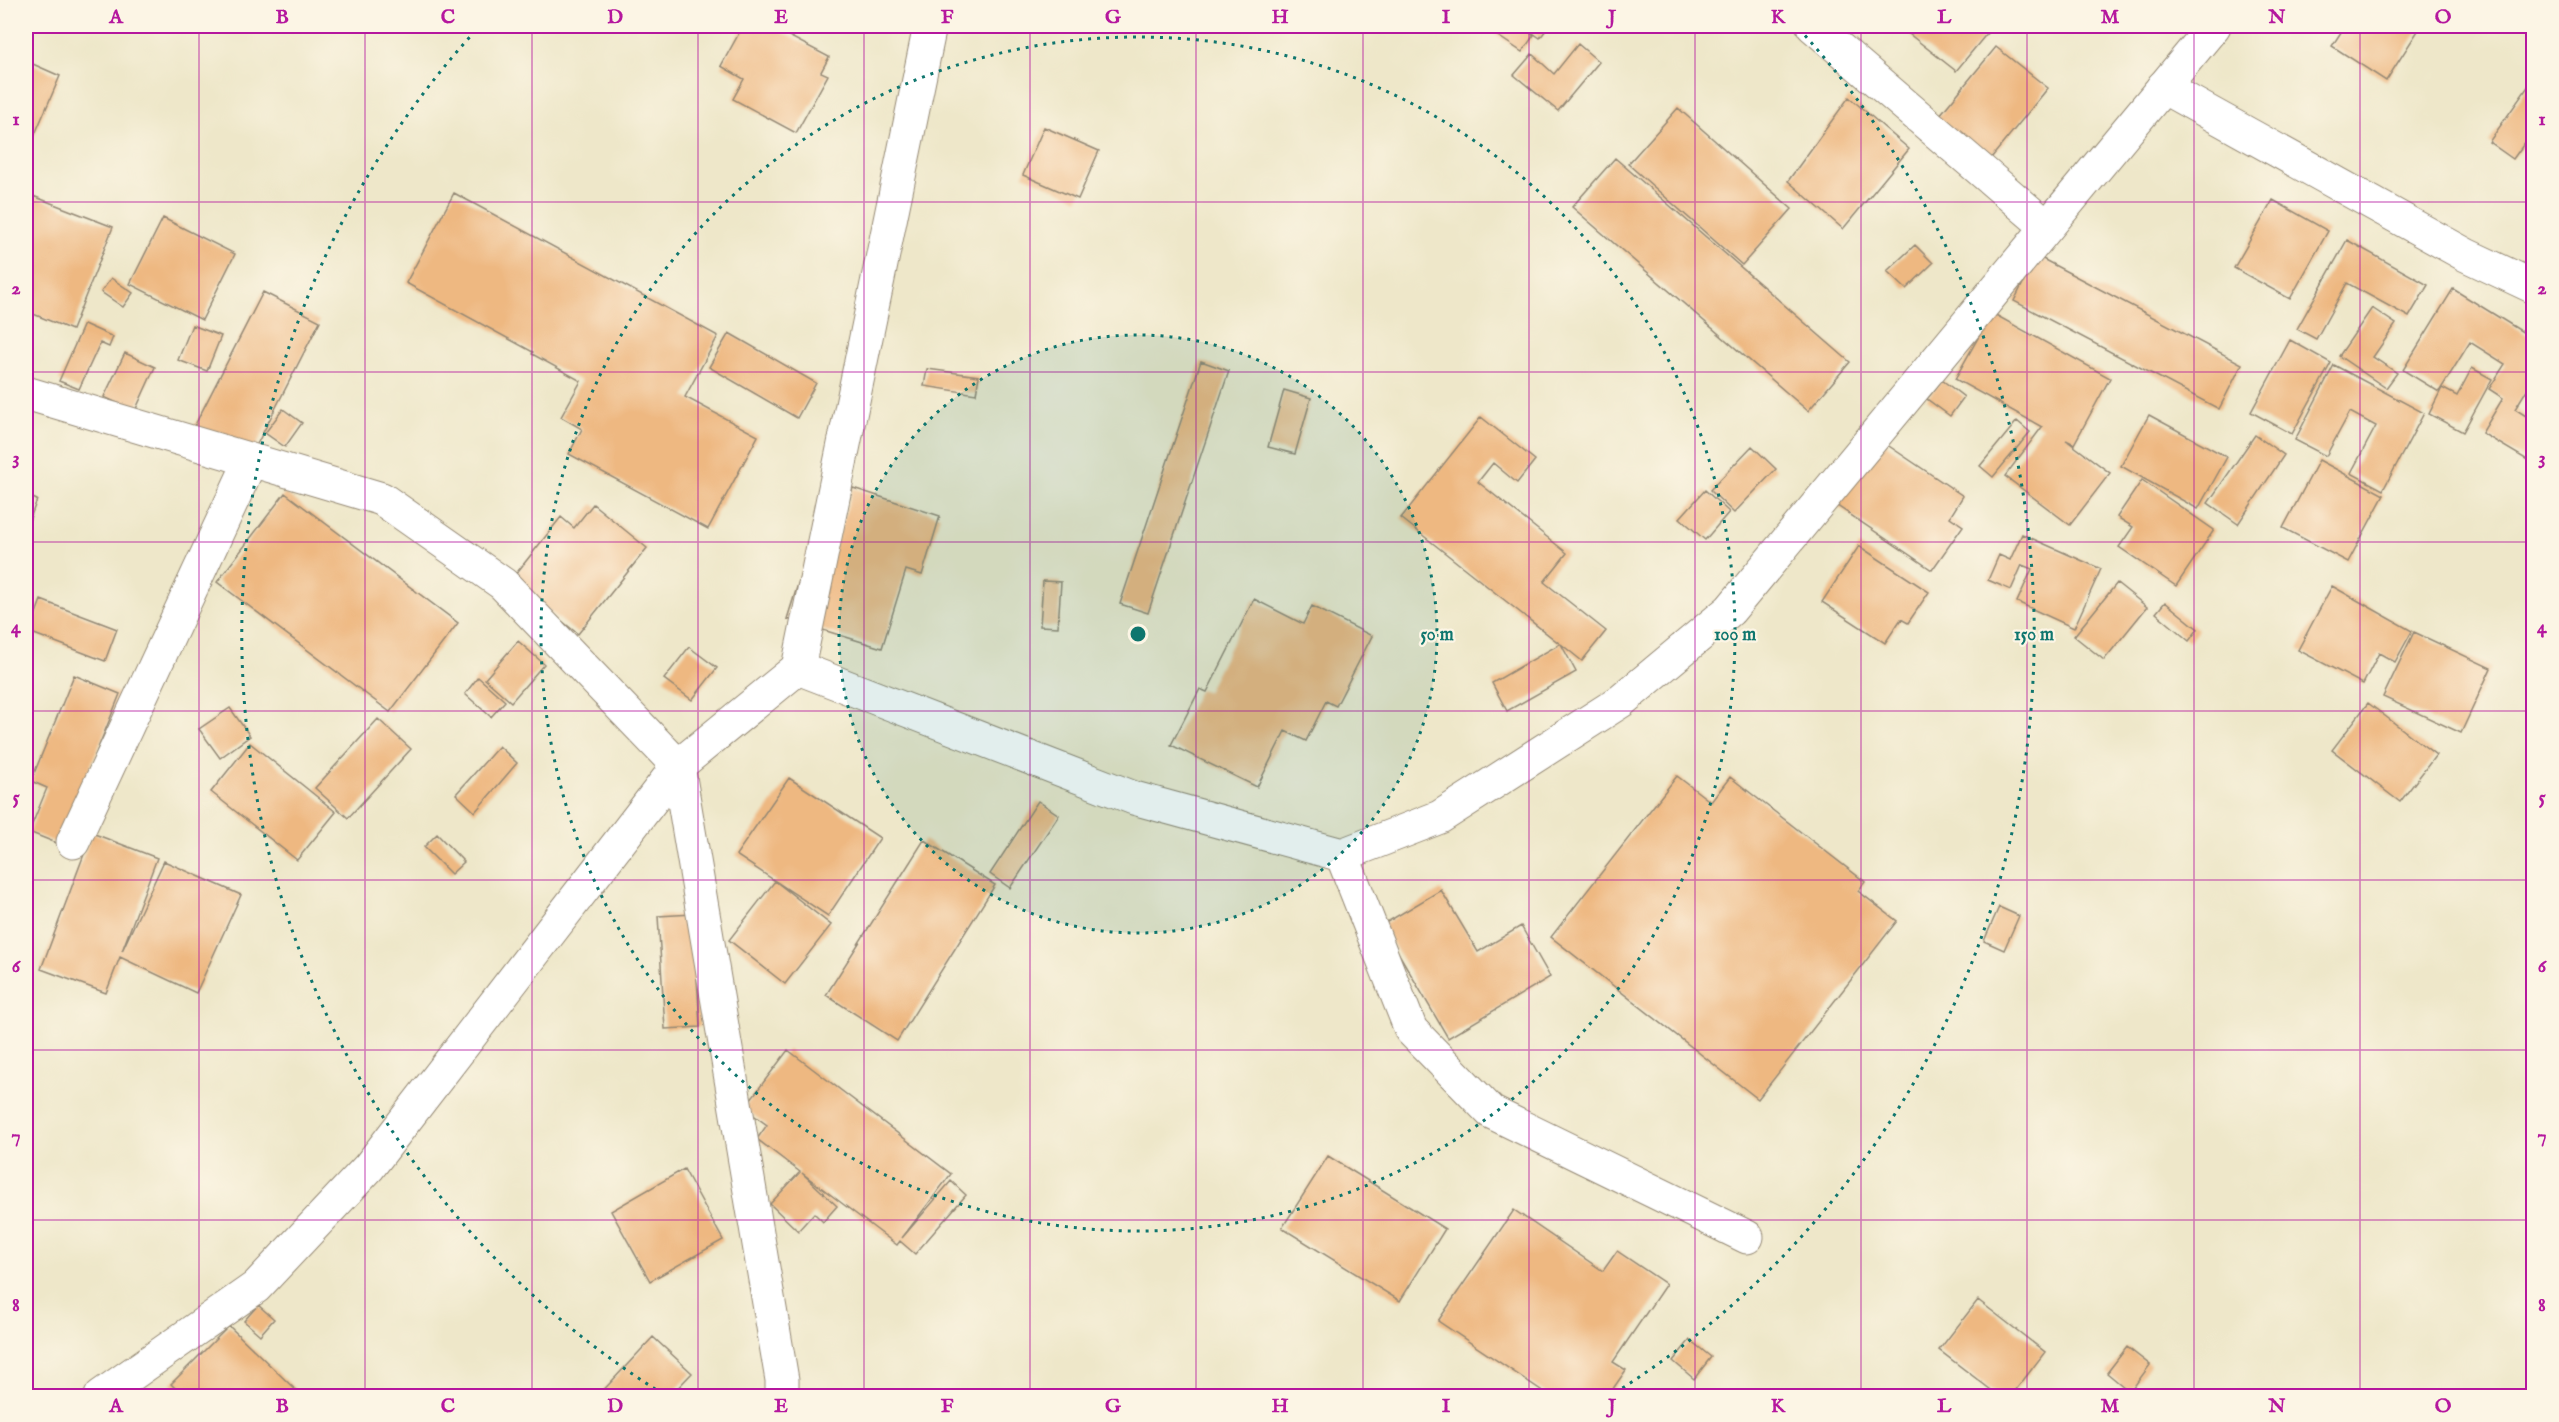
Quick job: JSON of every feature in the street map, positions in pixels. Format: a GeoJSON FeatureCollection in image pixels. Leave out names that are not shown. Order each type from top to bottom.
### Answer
{"type":"FeatureCollection","features":[{"type":"Feature","properties":{"kind":"street"},"geometry":{"type":"LineString","coordinates":[[101,1396],[256,1287],[369,1167],[678,766],[798,668],[930,26]]}},
{"type":"Feature","properties":{"kind":"street"},"geometry":{"type":"LineString","coordinates":[[1813,26],[2047,227]]}},
{"type":"Feature","properties":{"kind":"street"},"geometry":{"type":"LineString","coordinates":[[798,668],[1134,798],[1342,855],[1440,817],[1621,701],[1730,610],[2214,26]]}},
{"type":"Feature","properties":{"kind":"street"},"geometry":{"type":"LineString","coordinates":[[2163,87],[2466,255],[2534,287]]}},
{"type":"Feature","properties":{"kind":"street"},"geometry":{"type":"LineString","coordinates":[[26,393],[382,499],[503,584],[678,766],[782,1380],[782,1396]]}},
{"type":"Feature","properties":{"kind":"street"},"geometry":{"type":"LineString","coordinates":[[73,842],[251,460]]}},
{"type":"Feature","properties":{"kind":"street"},"geometry":{"type":"LineString","coordinates":[[1342,855],[1411,1030],[1491,1112],[1747,1237]]}},
{"type":"Feature","properties":{"kind":"building"},"geometry":{"type":"Polygon","coordinates":[[[743,26],[770,26],[829,57],[821,72],[828,75],[796,133],[733,99],[744,79],[721,66],[743,26]]]}},
{"type":"Feature","properties":{"kind":"building"},"geometry":{"type":"Polygon","coordinates":[[[1483,26],[1519,26],[1534,35],[1522,52],[1483,26]]]}},
{"type":"Feature","properties":{"kind":"building"},"geometry":{"type":"Polygon","coordinates":[[[1523,26],[1549,26],[1540,38],[1523,26]]]}},
{"type":"Feature","properties":{"kind":"building"},"geometry":{"type":"Polygon","coordinates":[[[1899,26],[1993,26],[1956,71],[1899,26]]]}},
{"type":"Feature","properties":{"kind":"building"},"geometry":{"type":"Polygon","coordinates":[[[2345,26],[2421,26],[2386,81],[2332,46],[2345,26]]]}},
{"type":"Feature","properties":{"kind":"building"},"geometry":{"type":"Polygon","coordinates":[[[1578,44],[1599,62],[1558,111],[1514,75],[1532,54],[1554,74],[1578,44]]]}},
{"type":"Feature","properties":{"kind":"building"},"geometry":{"type":"Polygon","coordinates":[[[1996,47],[2048,88],[1987,163],[1935,121],[1996,47]]]}},
{"type":"Feature","properties":{"kind":"building"},"geometry":{"type":"Polygon","coordinates":[[[26,61],[60,76],[26,155],[26,61]]]}},
{"type":"Feature","properties":{"kind":"building"},"geometry":{"type":"Polygon","coordinates":[[[2534,78],[2534,130],[2513,159],[2489,142],[2534,78]]]}},
{"type":"Feature","properties":{"kind":"building"},"geometry":{"type":"Polygon","coordinates":[[[1849,97],[1909,149],[1843,229],[1788,181],[1849,97]]]}},
{"type":"Feature","properties":{"kind":"building"},"geometry":{"type":"Polygon","coordinates":[[[1678,108],[1792,209],[1742,265],[1628,164],[1678,108]]]}},
{"type":"Feature","properties":{"kind":"building"},"geometry":{"type":"Polygon","coordinates":[[[1044,127],[1099,151],[1078,199],[1023,175],[1044,127]]]}},
{"type":"Feature","properties":{"kind":"building"},"geometry":{"type":"Polygon","coordinates":[[[1615,158],[1850,362],[1808,411],[1572,207],[1615,158]]]}},
{"type":"Feature","properties":{"kind":"building"},"geometry":{"type":"Polygon","coordinates":[[[454,193],[718,336],[685,397],[758,436],[708,529],[569,454],[582,429],[561,417],[581,381],[532,354],[533,352],[406,283],[454,193]]]}},
{"type":"Feature","properties":{"kind":"building"},"geometry":{"type":"Polygon","coordinates":[[[33,196],[113,227],[72,330],[26,311],[26,216],[33,196]]]}},
{"type":"Feature","properties":{"kind":"building"},"geometry":{"type":"Polygon","coordinates":[[[2273,200],[2328,231],[2290,299],[2234,268],[2273,200]]]}},
{"type":"Feature","properties":{"kind":"building"},"geometry":{"type":"Polygon","coordinates":[[[163,218],[235,254],[202,320],[130,284],[163,218]]]}},
{"type":"Feature","properties":{"kind":"building"},"geometry":{"type":"Polygon","coordinates":[[[2347,240],[2428,285],[2409,317],[2347,283],[2316,339],[2297,329],[2347,240]]]}},
{"type":"Feature","properties":{"kind":"building"},"geometry":{"type":"Polygon","coordinates":[[[1915,245],[1933,263],[1906,289],[1887,271],[1915,245]]]}},
{"type":"Feature","properties":{"kind":"building"},"geometry":{"type":"Polygon","coordinates":[[[2037,256],[2242,364],[2219,409],[2014,301],[2037,256]]]}},
{"type":"Feature","properties":{"kind":"building"},"geometry":{"type":"Polygon","coordinates":[[[111,278],[133,293],[123,307],[101,292],[111,278]]]}},
{"type":"Feature","properties":{"kind":"building"},"geometry":{"type":"Polygon","coordinates":[[[2453,289],[2534,339],[2534,378],[2515,409],[2534,421],[2534,464],[2482,433],[2503,398],[2489,389],[2505,364],[2470,342],[2439,392],[2403,370],[2453,289]]]}},
{"type":"Feature","properties":{"kind":"building"},"geometry":{"type":"Polygon","coordinates":[[[263,292],[320,321],[251,456],[194,427],[263,292]]]}},
{"type":"Feature","properties":{"kind":"building"},"geometry":{"type":"Polygon","coordinates":[[[2372,308],[2396,324],[2373,357],[2397,373],[2386,388],[2339,356],[2372,308]]]}},
{"type":"Feature","properties":{"kind":"building"},"geometry":{"type":"Polygon","coordinates":[[[1992,313],[2110,378],[2074,444],[2066,440],[2110,473],[2070,525],[2005,476],[2042,427],[1955,379],[1992,313]]]}},
{"type":"Feature","properties":{"kind":"building"},"geometry":{"type":"Polygon","coordinates":[[[84,324],[113,337],[109,347],[100,343],[79,389],[59,381],[84,324]]]}},
{"type":"Feature","properties":{"kind":"building"},"geometry":{"type":"Polygon","coordinates":[[[192,325],[221,336],[207,371],[178,360],[192,325]]]}},
{"type":"Feature","properties":{"kind":"building"},"geometry":{"type":"Polygon","coordinates":[[[729,333],[816,383],[797,418],[709,367],[729,333]]]}},
{"type":"Feature","properties":{"kind":"building"},"geometry":{"type":"Polygon","coordinates":[[[2290,340],[2331,363],[2292,434],[2251,412],[2290,340]]]}},
{"type":"Feature","properties":{"kind":"building"},"geometry":{"type":"Polygon","coordinates":[[[125,353],[155,367],[135,411],[104,397],[125,353]]]}},
{"type":"Feature","properties":{"kind":"building"},"geometry":{"type":"Polygon","coordinates":[[[1201,361],[1229,371],[1148,613],[1120,604],[1201,361]]]}},
{"type":"Feature","properties":{"kind":"building"},"geometry":{"type":"Polygon","coordinates":[[[2334,365],[2424,413],[2383,490],[2351,473],[2376,426],[2350,412],[2326,456],[2295,440],[2334,365]]]}},
{"type":"Feature","properties":{"kind":"building"},"geometry":{"type":"Polygon","coordinates":[[[2472,368],[2492,379],[2463,432],[2429,414],[2442,388],[2457,396],[2472,368]]]}},
{"type":"Feature","properties":{"kind":"building"},"geometry":{"type":"Polygon","coordinates":[[[927,369],[979,376],[976,394],[924,386],[927,369]]]}},
{"type":"Feature","properties":{"kind":"building"},"geometry":{"type":"Polygon","coordinates":[[[1942,380],[1964,397],[1950,416],[1927,399],[1942,380]]]}},
{"type":"Feature","properties":{"kind":"building"},"geometry":{"type":"Polygon","coordinates":[[[1284,390],[1311,398],[1295,454],[1268,447],[1284,390]]]}},
{"type":"Feature","properties":{"kind":"building"},"geometry":{"type":"Polygon","coordinates":[[[283,409],[302,423],[285,447],[265,433],[283,409]]]}},
{"type":"Feature","properties":{"kind":"building"},"geometry":{"type":"Polygon","coordinates":[[[2149,415],[2227,457],[2198,509],[2121,466],[2149,415]]]}},
{"type":"Feature","properties":{"kind":"building"},"geometry":{"type":"Polygon","coordinates":[[[1481,417],[1535,460],[1517,483],[1493,463],[1478,482],[1567,553],[1544,582],[1606,631],[1582,661],[1561,644],[1576,672],[1507,711],[1492,683],[1560,644],[1401,518],[1481,417]]]}},
{"type":"Feature","properties":{"kind":"building"},"geometry":{"type":"Polygon","coordinates":[[[2017,421],[2030,432],[1993,477],[1980,466],[2017,421]]]}},
{"type":"Feature","properties":{"kind":"building"},"geometry":{"type":"Polygon","coordinates":[[[2255,435],[2284,455],[2238,524],[2208,503],[2255,435]]]}},
{"type":"Feature","properties":{"kind":"building"},"geometry":{"type":"Polygon","coordinates":[[[1874,436],[1963,496],[1950,517],[1963,526],[1932,570],[1830,501],[1874,436]]]}},
{"type":"Feature","properties":{"kind":"building"},"geometry":{"type":"Polygon","coordinates":[[[1752,446],[1776,469],[1734,513],[1710,490],[1752,446]]]}},
{"type":"Feature","properties":{"kind":"building"},"geometry":{"type":"Polygon","coordinates":[[[2319,460],[2384,495],[2348,562],[2283,528],[2319,460]]]}},
{"type":"Feature","properties":{"kind":"building"},"geometry":{"type":"Polygon","coordinates":[[[2142,480],[2214,530],[2176,586],[2119,547],[2133,527],[2117,517],[2142,480]]]}},
{"type":"Feature","properties":{"kind":"building"},"geometry":{"type":"Polygon","coordinates":[[[853,488],[940,516],[922,575],[906,570],[882,648],[787,619],[811,542],[834,549],[853,488]]]}},
{"type":"Feature","properties":{"kind":"building"},"geometry":{"type":"Polygon","coordinates":[[[1705,490],[1729,512],[1705,540],[1680,518],[1705,490]]]}},
{"type":"Feature","properties":{"kind":"building"},"geometry":{"type":"Polygon","coordinates":[[[285,493],[458,623],[390,712],[217,582],[285,493]]]}},
{"type":"Feature","properties":{"kind":"building"},"geometry":{"type":"Polygon","coordinates":[[[26,495],[37,500],[26,529],[26,495]]]}},
{"type":"Feature","properties":{"kind":"building"},"geometry":{"type":"Polygon","coordinates":[[[593,504],[647,548],[578,634],[511,580],[561,517],[574,528],[593,504]]]}},
{"type":"Feature","properties":{"kind":"building"},"geometry":{"type":"Polygon","coordinates":[[[2022,534],[2101,569],[2074,628],[2017,602],[2032,569],[2022,565],[2011,590],[1988,580],[1999,555],[2010,560],[2022,534]]]}},
{"type":"Feature","properties":{"kind":"building"},"geometry":{"type":"Polygon","coordinates":[[[1859,546],[1929,592],[1908,623],[1901,619],[1885,643],[1822,602],[1859,546]]]}},
{"type":"Feature","properties":{"kind":"building"},"geometry":{"type":"Polygon","coordinates":[[[1043,581],[1061,582],[1058,627],[1040,626],[1043,581]]]}},
{"type":"Feature","properties":{"kind":"building"},"geometry":{"type":"Polygon","coordinates":[[[2117,583],[2147,607],[2104,660],[2074,636],[2117,583]]]}},
{"type":"Feature","properties":{"kind":"building"},"geometry":{"type":"Polygon","coordinates":[[[2332,586],[2412,631],[2395,662],[2379,653],[2363,684],[2298,650],[2332,586]]]}},
{"type":"Feature","properties":{"kind":"building"},"geometry":{"type":"Polygon","coordinates":[[[1254,599],[1303,624],[1312,606],[1372,636],[1336,706],[1326,701],[1306,741],[1285,731],[1257,787],[1171,745],[1200,689],[1207,692],[1254,599]]]}},
{"type":"Feature","properties":{"kind":"building"},"geometry":{"type":"Polygon","coordinates":[[[41,600],[117,629],[105,661],[29,632],[41,600]]]}},
{"type":"Feature","properties":{"kind":"building"},"geometry":{"type":"Polygon","coordinates":[[[2165,602],[2198,629],[2189,641],[2156,613],[2165,602]]]}},
{"type":"Feature","properties":{"kind":"building"},"geometry":{"type":"Polygon","coordinates":[[[2414,632],[2491,668],[2461,733],[2383,697],[2414,632]]]}},
{"type":"Feature","properties":{"kind":"building"},"geometry":{"type":"Polygon","coordinates":[[[518,641],[544,664],[511,702],[485,679],[518,641]]]}},
{"type":"Feature","properties":{"kind":"building"},"geometry":{"type":"Polygon","coordinates":[[[689,647],[717,668],[692,700],[664,679],[689,647]]]}},
{"type":"Feature","properties":{"kind":"building"},"geometry":{"type":"Polygon","coordinates":[[[74,675],[120,694],[59,844],[29,832],[47,788],[31,781],[74,675]]]}},
{"type":"Feature","properties":{"kind":"building"},"geometry":{"type":"Polygon","coordinates":[[[478,677],[505,701],[491,717],[465,694],[478,677]]]}},
{"type":"Feature","properties":{"kind":"building"},"geometry":{"type":"Polygon","coordinates":[[[2368,703],[2436,755],[2400,802],[2332,750],[2368,703]]]}},
{"type":"Feature","properties":{"kind":"building"},"geometry":{"type":"Polygon","coordinates":[[[230,708],[250,736],[220,758],[199,729],[230,708]]]}},
{"type":"Feature","properties":{"kind":"building"},"geometry":{"type":"Polygon","coordinates":[[[378,719],[411,749],[348,818],[315,788],[378,719]]]}},
{"type":"Feature","properties":{"kind":"building"},"geometry":{"type":"Polygon","coordinates":[[[250,743],[336,812],[297,860],[211,792],[250,743]]]}},
{"type":"Feature","properties":{"kind":"building"},"geometry":{"type":"Polygon","coordinates":[[[499,746],[517,763],[475,812],[456,794],[499,746]]]}},
{"type":"Feature","properties":{"kind":"building"},"geometry":{"type":"Polygon","coordinates":[[[1677,776],[1711,802],[1730,777],[1865,882],[1858,891],[1897,921],[1758,1099],[1551,937],[1677,776]]]}},
{"type":"Feature","properties":{"kind":"building"},"geometry":{"type":"Polygon","coordinates":[[[789,778],[880,838],[828,916],[736,855],[789,778]]]}},
{"type":"Feature","properties":{"kind":"building"},"geometry":{"type":"Polygon","coordinates":[[[1038,801],[1059,815],[1010,888],[990,874],[1038,801]]]}},
{"type":"Feature","properties":{"kind":"building"},"geometry":{"type":"Polygon","coordinates":[[[92,833],[157,858],[122,951],[164,861],[241,895],[196,993],[120,957],[106,993],[41,969],[92,833]]]}},
{"type":"Feature","properties":{"kind":"building"},"geometry":{"type":"Polygon","coordinates":[[[437,834],[464,862],[451,874],[424,847],[437,834]]]}},
{"type":"Feature","properties":{"kind":"building"},"geometry":{"type":"Polygon","coordinates":[[[924,840],[995,885],[897,1041],[826,995],[924,840]]]}},
{"type":"Feature","properties":{"kind":"building"},"geometry":{"type":"Polygon","coordinates":[[[775,881],[831,925],[785,984],[729,940],[775,881]]]}},
{"type":"Feature","properties":{"kind":"building"},"geometry":{"type":"Polygon","coordinates":[[[1441,890],[1478,952],[1521,926],[1550,977],[1448,1038],[1382,925],[1441,890]]]}},
{"type":"Feature","properties":{"kind":"building"},"geometry":{"type":"Polygon","coordinates":[[[1999,907],[2019,916],[2004,950],[1984,941],[1999,907]]]}},
{"type":"Feature","properties":{"kind":"building"},"geometry":{"type":"Polygon","coordinates":[[[693,914],[700,1027],[665,1029],[658,916],[693,914]]]}},
{"type":"Feature","properties":{"kind":"building"},"geometry":{"type":"Polygon","coordinates":[[[788,1050],[951,1174],[902,1238],[951,1181],[966,1195],[915,1254],[900,1241],[897,1245],[802,1173],[837,1206],[823,1222],[814,1213],[798,1231],[770,1204],[800,1172],[757,1139],[767,1125],[744,1108],[788,1050]]]}},
{"type":"Feature","properties":{"kind":"building"},"geometry":{"type":"Polygon","coordinates":[[[1328,1156],[1445,1229],[1400,1301],[1282,1228],[1328,1156]]]}},
{"type":"Feature","properties":{"kind":"building"},"geometry":{"type":"Polygon","coordinates":[[[684,1169],[723,1240],[650,1281],[611,1211],[684,1169]]]}},
{"type":"Feature","properties":{"kind":"building"},"geometry":{"type":"Polygon","coordinates":[[[1514,1210],[1603,1271],[1617,1251],[1666,1284],[1613,1362],[1626,1370],[1608,1396],[1550,1396],[1438,1321],[1514,1210]]]}},
{"type":"Feature","properties":{"kind":"building"},"geometry":{"type":"Polygon","coordinates":[[[1978,1300],[2045,1352],[2011,1396],[1999,1396],[1939,1350],[1978,1300]]]}},
{"type":"Feature","properties":{"kind":"building"},"geometry":{"type":"Polygon","coordinates":[[[258,1305],[274,1319],[260,1335],[244,1321],[258,1305]]]}},
{"type":"Feature","properties":{"kind":"building"},"geometry":{"type":"Polygon","coordinates":[[[229,1326],[302,1396],[178,1396],[181,1394],[171,1384],[229,1326]]]}},
{"type":"Feature","properties":{"kind":"building"},"geometry":{"type":"Polygon","coordinates":[[[653,1337],[692,1373],[670,1396],[598,1396],[653,1337]]]}},
{"type":"Feature","properties":{"kind":"building"},"geometry":{"type":"Polygon","coordinates":[[[1690,1340],[1711,1357],[1694,1379],[1673,1361],[1690,1340]]]}},
{"type":"Feature","properties":{"kind":"building"},"geometry":{"type":"Polygon","coordinates":[[[2127,1347],[2150,1365],[2130,1392],[2107,1373],[2127,1347]]]}}]}
